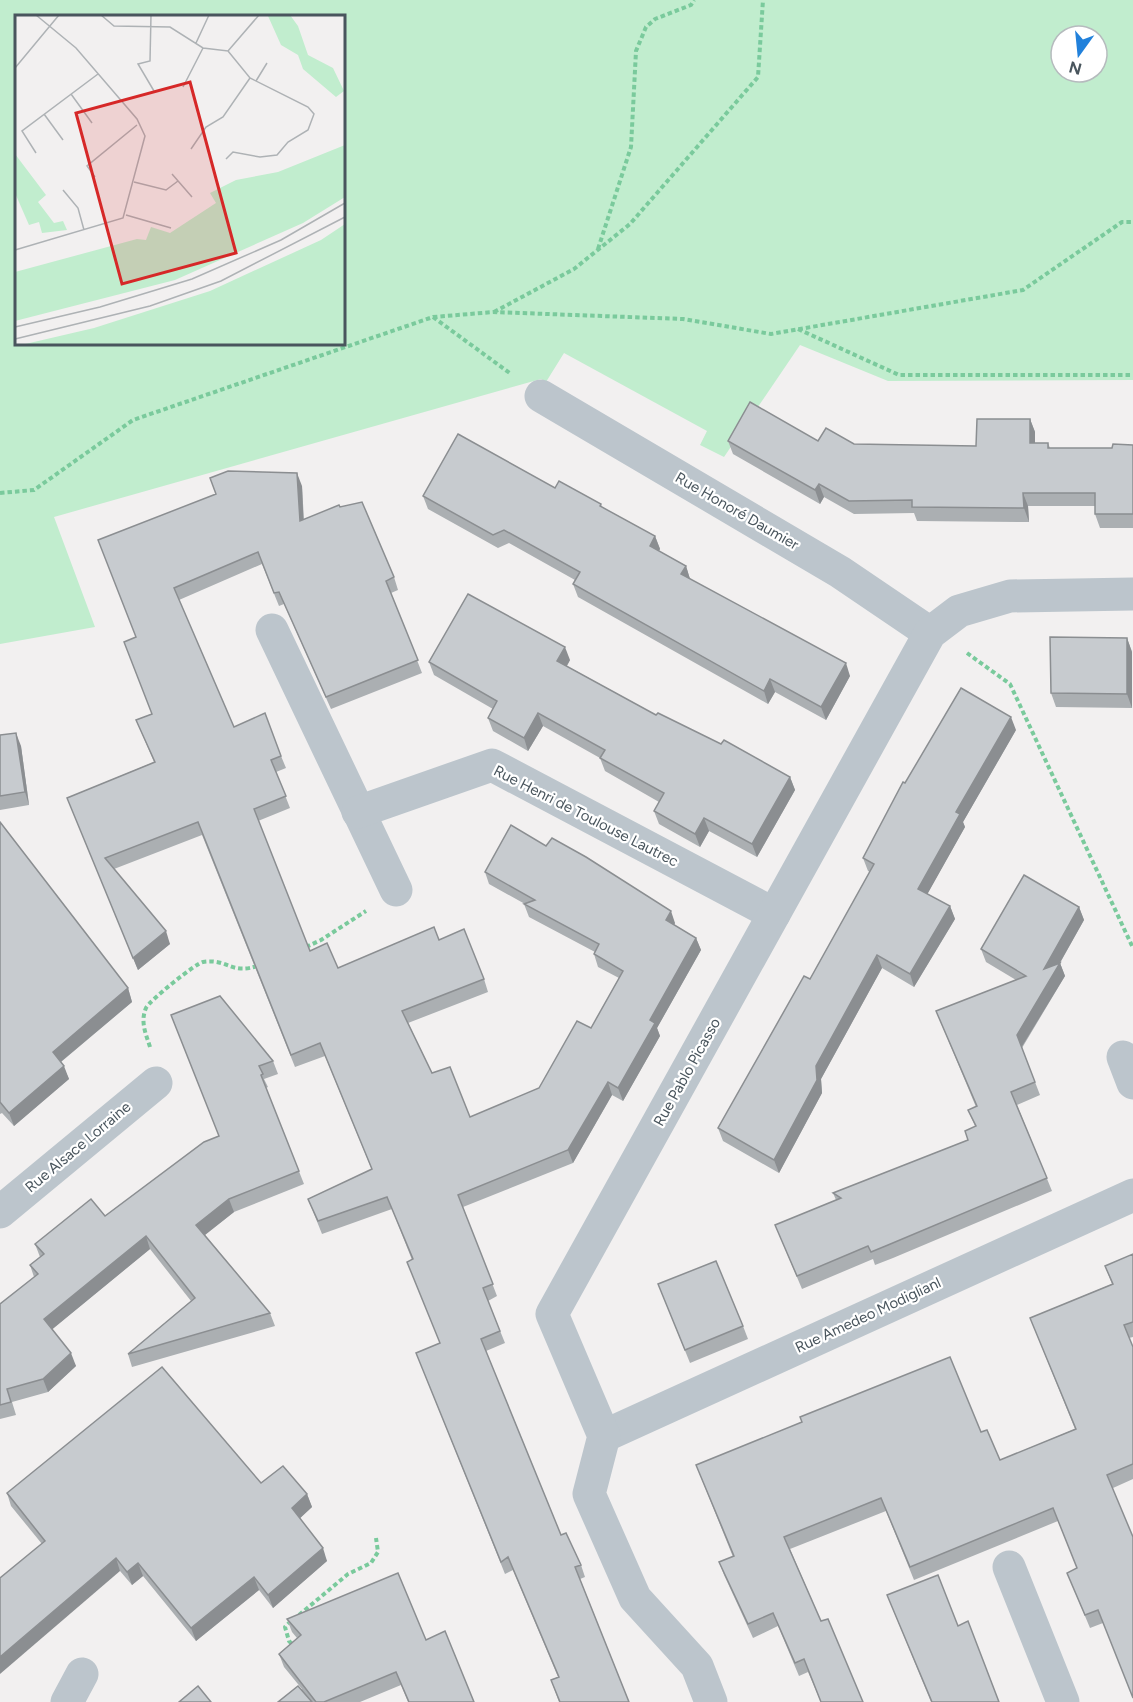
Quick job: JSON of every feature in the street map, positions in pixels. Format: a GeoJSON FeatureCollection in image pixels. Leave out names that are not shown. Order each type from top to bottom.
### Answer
{"type":"FeatureCollection","features":[{"type":"Feature","properties":{"kind":"street","name":"Rue Honoré Daumier"},"geometry":{"type":"LineString","coordinates":[[541,396],[840,572],[930,633]]}},
{"type":"Feature","properties":{"kind":"street","name":"Rue Pablo Picasso"},"geometry":{"type":"LineString","coordinates":[[604,1436],[552,1314],[930,633],[959,611],[1010,596],[1133,594]]}},
{"type":"Feature","properties":{"kind":"street"},"geometry":{"type":"LineString","coordinates":[[272,630],[396,890]]}},
{"type":"Feature","properties":{"kind":"street","name":"Rue Henri de Toulouse Lautrec"},"geometry":{"type":"LineString","coordinates":[[358,813],[492,765],[774,914]]}},
{"type":"Feature","properties":{"kind":"street","name":"Rue Alsace Lorraine"},"geometry":{"type":"LineString","coordinates":[[0,1212],[156,1083]]}},
{"type":"Feature","properties":{"kind":"street","name":"Rue Amedeo Modiglianl"},"geometry":{"type":"LineString","coordinates":[[604,1436],[1133,1195]]}},
{"type":"Feature","properties":{"kind":"street"},"geometry":{"type":"LineString","coordinates":[[604,1436],[589,1494],[635,1598],[697,1666],[711,1702]]}},
{"type":"Feature","properties":{"kind":"street"},"geometry":{"type":"LineString","coordinates":[[1009,1567],[1063,1702]]}},
{"type":"Feature","properties":{"kind":"path"},"geometry":{"type":"LineString","coordinates":[[598,250],[631,147],[636,51],[646,27],[655,19],[691,5],[694,0]]}},
{"type":"Feature","properties":{"kind":"path"},"geometry":{"type":"LineString","coordinates":[[493,312],[574,269],[630,224],[758,77],[763,0]]}},
{"type":"Feature","properties":{"kind":"path"},"geometry":{"type":"LineString","coordinates":[[0,494],[34,490],[133,420],[433,317],[493,312],[683,319],[771,334],[1023,290],[1122,222],[1133,222]]}},
{"type":"Feature","properties":{"kind":"path"},"geometry":{"type":"LineString","coordinates":[[433,317],[541,396]]}},
{"type":"Feature","properties":{"kind":"path"},"geometry":{"type":"LineString","coordinates":[[798,329],[899,375],[1133,375]]}},
{"type":"Feature","properties":{"kind":"path"},"geometry":{"type":"LineString","coordinates":[[930,633],[974,657],[1010,684],[1133,948]]}},
{"type":"Feature","properties":{"kind":"path"},"geometry":{"type":"LineString","coordinates":[[300,949],[321,940],[396,890]]}},
{"type":"Feature","properties":{"kind":"path"},"geometry":{"type":"LineString","coordinates":[[156,1083],[157,1068],[143,1025],[147,1006],[200,962],[220,961],[231,969],[246,970],[268,962]]}},
{"type":"Feature","properties":{"kind":"path"},"geometry":{"type":"LineString","coordinates":[[297,1649],[289,1641],[285,1627],[348,1574],[372,1563],[378,1552],[376,1538]]}},
{"type":"Feature","properties":{"kind":"green space"},"geometry":{"type":"Polygon","coordinates":[[[0,0],[1133,0],[1133,380],[888,381],[800,345],[724,457],[700,445],[707,431],[564,353],[546,382],[541,379],[54,517],[95,627],[0,644],[0,0]]]}},
{"type":"Feature","properties":{"kind":"building"},"geometry":{"type":"Polygon","coordinates":[[[750,402],[818,441],[826,428],[854,444],[976,446],[977,419],[1030,419],[1030,443],[1048,443],[1048,448],[1112,448],[1113,444],[1133,445],[1133,514],[1095,514],[1095,493],[1023,493],[1024,508],[912,507],[912,500],[849,501],[819,484],[815,490],[728,441],[750,402]]]}},
{"type":"Feature","properties":{"kind":"building"},"geometry":{"type":"Polygon","coordinates":[[[458,434],[555,488],[559,481],[601,504],[600,506],[655,536],[650,546],[686,566],[681,574],[846,663],[821,707],[770,679],[764,691],[573,584],[580,572],[504,530],[493,535],[423,496],[458,434]]]}},
{"type":"Feature","properties":{"kind":"building"},"geometry":{"type":"Polygon","coordinates":[[[228,471],[297,473],[300,521],[339,505],[340,507],[362,502],[394,577],[386,581],[418,660],[326,697],[279,592],[274,593],[258,552],[174,588],[234,727],[265,713],[281,756],[271,760],[286,796],[254,809],[310,951],[327,943],[338,968],[434,927],[439,940],[464,929],[484,979],[402,1011],[432,1073],[450,1067],[470,1117],[539,1088],[577,1021],[591,1028],[623,971],[594,954],[599,944],[524,904],[535,900],[485,872],[511,825],[546,846],[552,838],[586,857],[671,911],[666,920],[696,938],[650,1020],[655,1023],[618,1088],[608,1082],[568,1150],[458,1195],[493,1284],[483,1288],[500,1331],[481,1339],[561,1535],[566,1533],[581,1565],[575,1567],[629,1702],[560,1702],[551,1680],[559,1677],[508,1557],[501,1562],[416,1353],[440,1343],[407,1262],[413,1259],[387,1197],[318,1221],[308,1199],[372,1169],[320,1043],[291,1055],[198,822],[105,858],[166,931],[133,958],[67,798],[155,762],[136,720],[152,714],[124,642],[136,637],[98,540],[216,494],[210,478],[228,471]]]}},
{"type":"Feature","properties":{"kind":"building"},"geometry":{"type":"Polygon","coordinates":[[[468,594],[565,647],[557,661],[656,715],[658,713],[721,744],[724,740],[790,777],[752,844],[704,818],[695,834],[654,811],[664,793],[600,758],[605,750],[538,713],[524,738],[488,718],[497,701],[429,662],[468,594]]]}},
{"type":"Feature","properties":{"kind":"building"},"geometry":{"type":"Polygon","coordinates":[[[1050,637],[1127,638],[1127,694],[1051,693],[1050,637]]]}},
{"type":"Feature","properties":{"kind":"building"},"geometry":{"type":"Polygon","coordinates":[[[961,688],[1011,717],[956,812],[960,814],[918,889],[950,906],[910,974],[877,955],[816,1066],[817,1080],[774,1160],[718,1128],[804,976],[810,979],[874,864],[863,858],[903,782],[905,783],[961,688]]]}},
{"type":"Feature","properties":{"kind":"building"},"geometry":{"type":"Polygon","coordinates":[[[16,733],[25,792],[0,796],[0,735],[16,733]]]}},
{"type":"Feature","properties":{"kind":"building"},"geometry":{"type":"Polygon","coordinates":[[[0,822],[128,988],[53,1052],[64,1066],[9,1113],[0,1102],[0,822]]]}},
{"type":"Feature","properties":{"kind":"building"},"geometry":{"type":"Polygon","coordinates":[[[1024,875],[1079,907],[1044,969],[1060,963],[1017,1035],[1035,1082],[1011,1092],[1047,1178],[871,1252],[868,1246],[797,1276],[775,1225],[841,1198],[833,1193],[968,1140],[965,1131],[976,1126],[968,1110],[977,1106],[936,1011],[1026,976],[981,949],[1024,875]]]}},
{"type":"Feature","properties":{"kind":"building"},"geometry":{"type":"Polygon","coordinates":[[[220,996],[273,1061],[259,1066],[263,1074],[261,1075],[299,1171],[229,1199],[196,1225],[270,1313],[128,1354],[195,1298],[146,1236],[44,1319],[71,1353],[43,1379],[7,1389],[11,1402],[0,1405],[0,1304],[38,1274],[30,1265],[44,1254],[35,1244],[91,1199],[105,1216],[204,1142],[219,1136],[171,1015],[220,996]]]}},
{"type":"Feature","properties":{"kind":"building"},"geometry":{"type":"Polygon","coordinates":[[[1133,1254],[1133,1322],[1124,1325],[1133,1347],[1133,1464],[1107,1475],[1133,1537],[1133,1698],[1098,1610],[1085,1615],[1067,1573],[1077,1568],[1053,1508],[910,1567],[881,1498],[784,1537],[821,1621],[828,1619],[863,1702],[821,1702],[804,1659],[795,1663],[773,1613],[748,1624],[719,1562],[734,1556],[696,1465],[802,1422],[800,1417],[950,1357],[981,1432],[987,1430],[1000,1460],[1076,1429],[1030,1318],[1113,1284],[1105,1266],[1133,1254]]]}},
{"type":"Feature","properties":{"kind":"building"},"geometry":{"type":"Polygon","coordinates":[[[716,1261],[743,1326],[685,1350],[658,1284],[716,1261]]]}},
{"type":"Feature","properties":{"kind":"building"},"geometry":{"type":"Polygon","coordinates":[[[162,1367],[261,1483],[283,1466],[307,1494],[292,1508],[323,1548],[268,1595],[254,1577],[191,1628],[138,1563],[127,1572],[116,1558],[0,1657],[0,1578],[45,1541],[7,1493],[162,1367]]]}},
{"type":"Feature","properties":{"kind":"building"},"geometry":{"type":"Polygon","coordinates":[[[398,1573],[426,1640],[445,1631],[474,1702],[409,1702],[396,1672],[324,1702],[316,1702],[279,1654],[301,1635],[287,1619],[398,1573]]]}},
{"type":"Feature","properties":{"kind":"building"},"geometry":{"type":"Polygon","coordinates":[[[938,1575],[958,1626],[968,1621],[999,1702],[932,1702],[887,1595],[938,1575]]]}},
{"type":"Feature","properties":{"kind":"building"},"geometry":{"type":"Polygon","coordinates":[[[198,1686],[211,1702],[179,1702],[198,1686]]]}},
{"type":"Feature","properties":{"kind":"building"},"geometry":{"type":"Polygon","coordinates":[[[298,1686],[312,1702],[278,1702],[298,1686]]]}}]}
